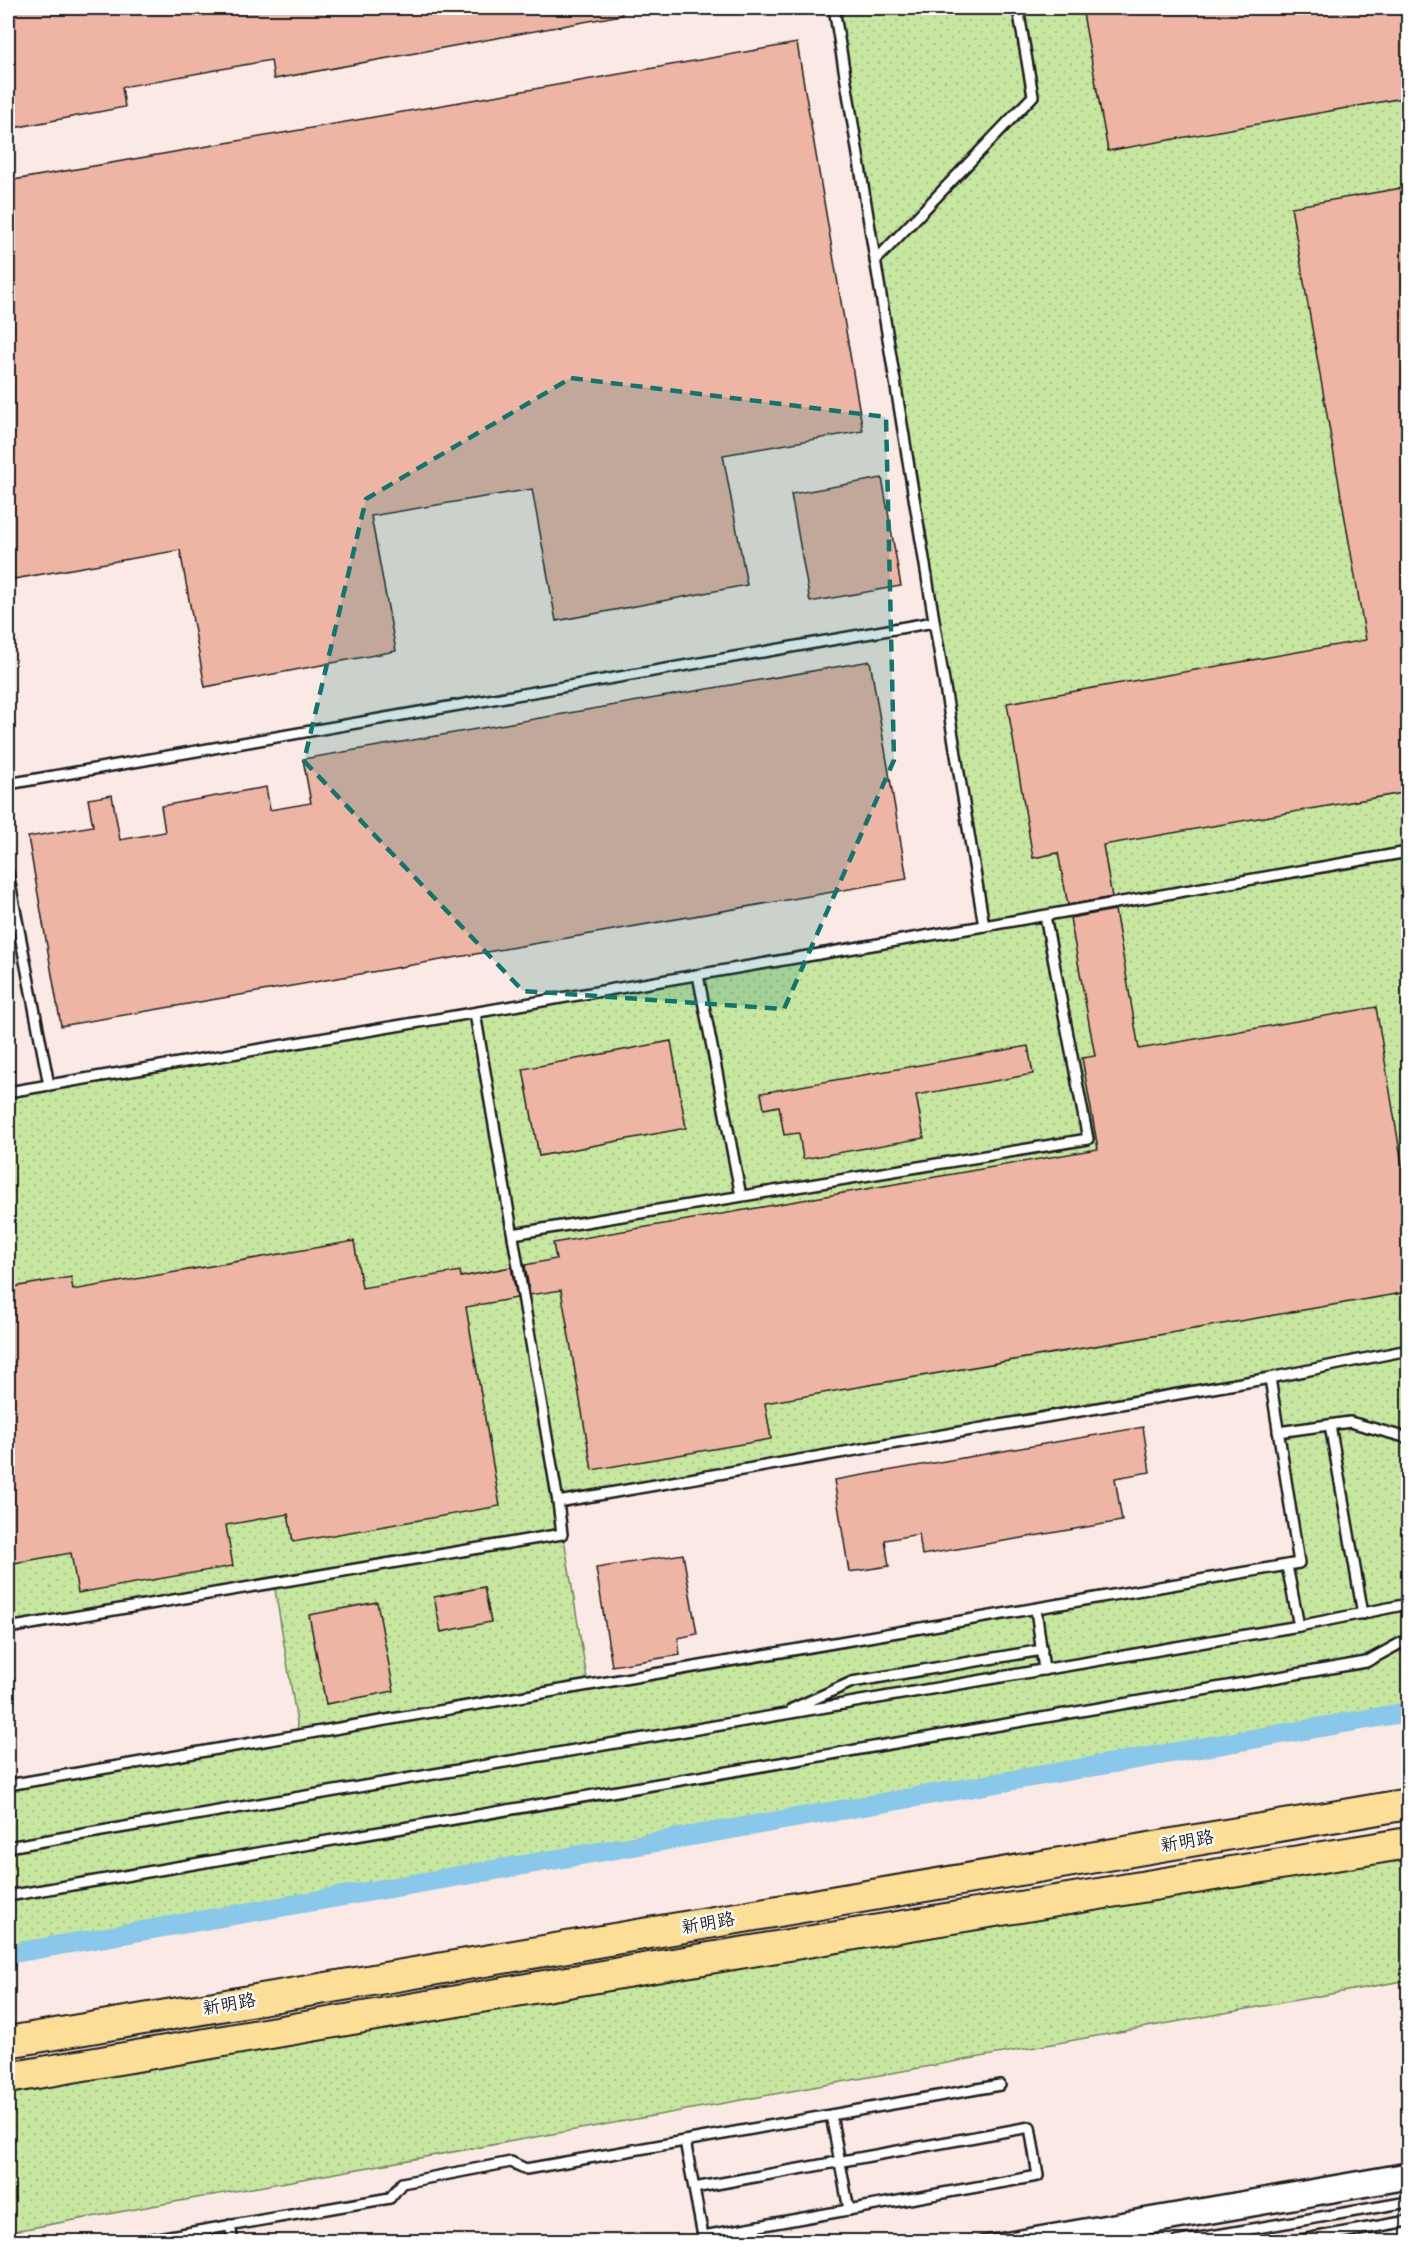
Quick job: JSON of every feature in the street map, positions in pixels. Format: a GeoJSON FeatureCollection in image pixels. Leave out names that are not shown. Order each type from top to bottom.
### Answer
{"type":"FeatureCollection","features":[{"type":"Feature","properties":{"kind":"main road","name":"新明路"},"geometry":{"type":"LineString","coordinates":[[8,2042],[1408,1804]]}},
{"type":"Feature","properties":{"kind":"main road","name":"新明路"},"geometry":{"type":"LineString","coordinates":[[8,2078],[650,1968],[1408,1843]]}},
{"type":"Feature","properties":{"kind":"lane"},"geometry":{"type":"LineString","coordinates":[[834,8],[984,927]]}},
{"type":"Feature","properties":{"kind":"lane"},"geometry":{"type":"LineString","coordinates":[[875,261],[1033,96],[1018,8]]}},
{"type":"Feature","properties":{"kind":"lane"},"geometry":{"type":"LineString","coordinates":[[8,784],[934,622]]}},
{"type":"Feature","properties":{"kind":"lane"},"geometry":{"type":"LineString","coordinates":[[8,1092],[1408,854]]}},
{"type":"Feature","properties":{"kind":"lane"},"geometry":{"type":"LineString","coordinates":[[8,873],[49,1084]]}},
{"type":"Feature","properties":{"kind":"lane"},"geometry":{"type":"LineString","coordinates":[[513,1234],[1088,1139],[1045,916]]}},
{"type":"Feature","properties":{"kind":"lane"},"geometry":{"type":"LineString","coordinates":[[698,975],[741,1196]]}},
{"type":"Feature","properties":{"kind":"lane"},"geometry":{"type":"LineString","coordinates":[[8,1628],[562,1534],[475,1013]]}},
{"type":"Feature","properties":{"kind":"lane"},"geometry":{"type":"LineString","coordinates":[[558,1502],[1270,1378],[1408,1350]]}},
{"type":"Feature","properties":{"kind":"lane"},"geometry":{"type":"LineString","coordinates":[[8,1785],[1299,1563],[1270,1378]]}},
{"type":"Feature","properties":{"kind":"lane"},"geometry":{"type":"LineString","coordinates":[[1278,1432],[1350,1422],[1408,1438]]}},
{"type":"Feature","properties":{"kind":"lane"},"geometry":{"type":"LineString","coordinates":[[1330,1425],[1363,1614]]}},
{"type":"Feature","properties":{"kind":"lane"},"geometry":{"type":"LineString","coordinates":[[1287,1566],[1299,1626]]}},
{"type":"Feature","properties":{"kind":"lane"},"geometry":{"type":"LineString","coordinates":[[8,1847],[1299,1626],[1408,1604]]}},
{"type":"Feature","properties":{"kind":"lane"},"geometry":{"type":"LineString","coordinates":[[1036,1609],[1044,1670]]}},
{"type":"Feature","properties":{"kind":"lane"},"geometry":{"type":"LineString","coordinates":[[8,1896],[1366,1662],[1408,1640]]}},
{"type":"Feature","properties":{"kind":"lane"},"geometry":{"type":"LineString","coordinates":[[778,1715],[852,1682],[1042,1650]]}},
{"type":"Feature","properties":{"kind":"lane"},"geometry":{"type":"LineString","coordinates":[[135,2241],[390,2198],[402,2183],[511,2162],[526,2169],[1000,2085]]}},
{"type":"Feature","properties":{"kind":"lane"},"geometry":{"type":"LineString","coordinates":[[831,2115],[849,2210]]}},
{"type":"Feature","properties":{"kind":"lane"},"geometry":{"type":"LineString","coordinates":[[686,2141],[694,2188],[703,2236],[1038,2176],[1030,2127],[694,2188]]}},
{"type":"Feature","properties":{"kind":"lane"},"geometry":{"type":"LineString","coordinates":[[981,2241],[1408,2168]]}},
{"type":"Feature","properties":{"kind":"lane"},"geometry":{"type":"LineString","coordinates":[[1028,2241],[1408,2176]]}},
{"type":"Feature","properties":{"kind":"lane"},"geometry":{"type":"LineString","coordinates":[[1073,2241],[1408,2184]]}},
{"type":"Feature","properties":{"kind":"lane"},"geometry":{"type":"LineString","coordinates":[[1176,2241],[1408,2202]]}},
{"type":"Feature","properties":{"kind":"lane"},"geometry":{"type":"LineString","coordinates":[[1289,2241],[1408,2221]]}},
{"type":"Feature","properties":{"kind":"lane"},"geometry":{"type":"LineString","coordinates":[[230,2225],[233,2241]]}},
{"type":"Feature","properties":{"kind":"lane"},"geometry":{"type":"LineString","coordinates":[[1358,2241],[1408,2233]]}},
{"type":"Feature","properties":{"kind":"highlighted area"},"geometry":{"type":"Polygon","coordinates":[[[571,378],[886,417],[894,760],[784,1009],[523,991],[304,761],[366,499],[571,378]]]}},
{"type":"Feature","properties":{"kind":"shaded area"},"geometry":{"type":"Polygon","coordinates":[[[8,8],[1408,8],[1408,2241],[8,2242],[8,8]]]}},
{"type":"Feature","properties":{"kind":"green space"},"geometry":{"type":"Polygon","coordinates":[[[834,8],[1408,8],[1408,1712],[8,1954],[8,1785],[299,1735],[274,1583],[8,1628],[8,1092],[984,926],[834,8]],[[1269,1378],[558,1502],[588,1685],[1299,1563],[1269,1378]]]}},
{"type":"Feature","properties":{"kind":"green space"},"geometry":{"type":"Polygon","coordinates":[[[1408,1845],[1408,1980],[8,2232],[8,2080],[1408,1845]]]}},
{"type":"Feature","properties":{"kind":"building"},"geometry":{"type":"Polygon","coordinates":[[[8,8],[621,8],[622,15],[274,79],[271,60],[122,87],[125,107],[8,129],[8,8]]]}},
{"type":"Feature","properties":{"kind":"building"},"geometry":{"type":"Polygon","coordinates":[[[1082,8],[1408,8],[1408,97],[1108,151],[1082,8]]]}},
{"type":"Feature","properties":{"kind":"building"},"geometry":{"type":"Polygon","coordinates":[[[797,43],[863,431],[723,455],[747,585],[556,621],[532,489],[371,516],[396,651],[205,687],[180,550],[8,580],[8,181],[797,43]]]}},
{"type":"Feature","properties":{"kind":"building"},"geometry":{"type":"Polygon","coordinates":[[[1408,187],[1408,792],[1103,845],[1112,897],[1068,905],[1058,853],[1033,858],[1007,703],[1366,640],[1291,207],[1408,187]]]}},
{"type":"Feature","properties":{"kind":"building"},"geometry":{"type":"Polygon","coordinates":[[[882,478],[901,586],[810,602],[791,494],[882,478]]]}},
{"type":"Feature","properties":{"kind":"building"},"geometry":{"type":"Polygon","coordinates":[[[870,661],[907,879],[61,1026],[28,837],[93,826],[88,799],[112,795],[120,840],[165,832],[161,806],[266,787],[270,810],[311,803],[303,759],[870,661]]]}},
{"type":"Feature","properties":{"kind":"building"},"geometry":{"type":"Polygon","coordinates":[[[1115,910],[1139,1049],[1376,1007],[1408,1200],[1408,1292],[765,1403],[771,1439],[592,1470],[561,1290],[530,1295],[525,1265],[556,1259],[553,1243],[1098,1149],[1082,1058],[1095,1056],[1070,918],[1115,910]]]}},
{"type":"Feature","properties":{"kind":"building"},"geometry":{"type":"Polygon","coordinates":[[[671,1041],[686,1128],[539,1156],[523,1069],[671,1041]]]}},
{"type":"Feature","properties":{"kind":"building"},"geometry":{"type":"Polygon","coordinates":[[[1028,1046],[1033,1074],[916,1095],[924,1138],[803,1159],[799,1133],[784,1135],[779,1106],[764,1109],[761,1093],[1028,1046]]]}},
{"type":"Feature","properties":{"kind":"building"},"geometry":{"type":"Polygon","coordinates":[[[354,1241],[362,1288],[460,1271],[461,1277],[511,1267],[517,1298],[466,1307],[500,1506],[293,1542],[288,1514],[226,1525],[233,1566],[78,1593],[71,1553],[8,1564],[8,1288],[71,1277],[73,1290],[354,1241]]]}},
{"type":"Feature","properties":{"kind":"building"},"geometry":{"type":"Polygon","coordinates":[[[1143,1427],[1150,1472],[1115,1478],[1122,1521],[922,1555],[919,1534],[885,1540],[889,1566],[849,1572],[834,1480],[1143,1427]]]}},
{"type":"Feature","properties":{"kind":"building"},"geometry":{"type":"Polygon","coordinates":[[[683,1554],[697,1634],[678,1638],[680,1655],[612,1666],[596,1568],[683,1554]]]}},
{"type":"Feature","properties":{"kind":"building"},"geometry":{"type":"Polygon","coordinates":[[[484,1587],[491,1622],[441,1632],[434,1597],[484,1587]]]}},
{"type":"Feature","properties":{"kind":"building"},"geometry":{"type":"Polygon","coordinates":[[[377,1602],[394,1691],[326,1704],[309,1615],[377,1602]]]}},
{"type":"Feature","properties":{"kind":"waterway"},"geometry":{"type":"LineString","coordinates":[[8,1954],[1408,1712]]}}]}
